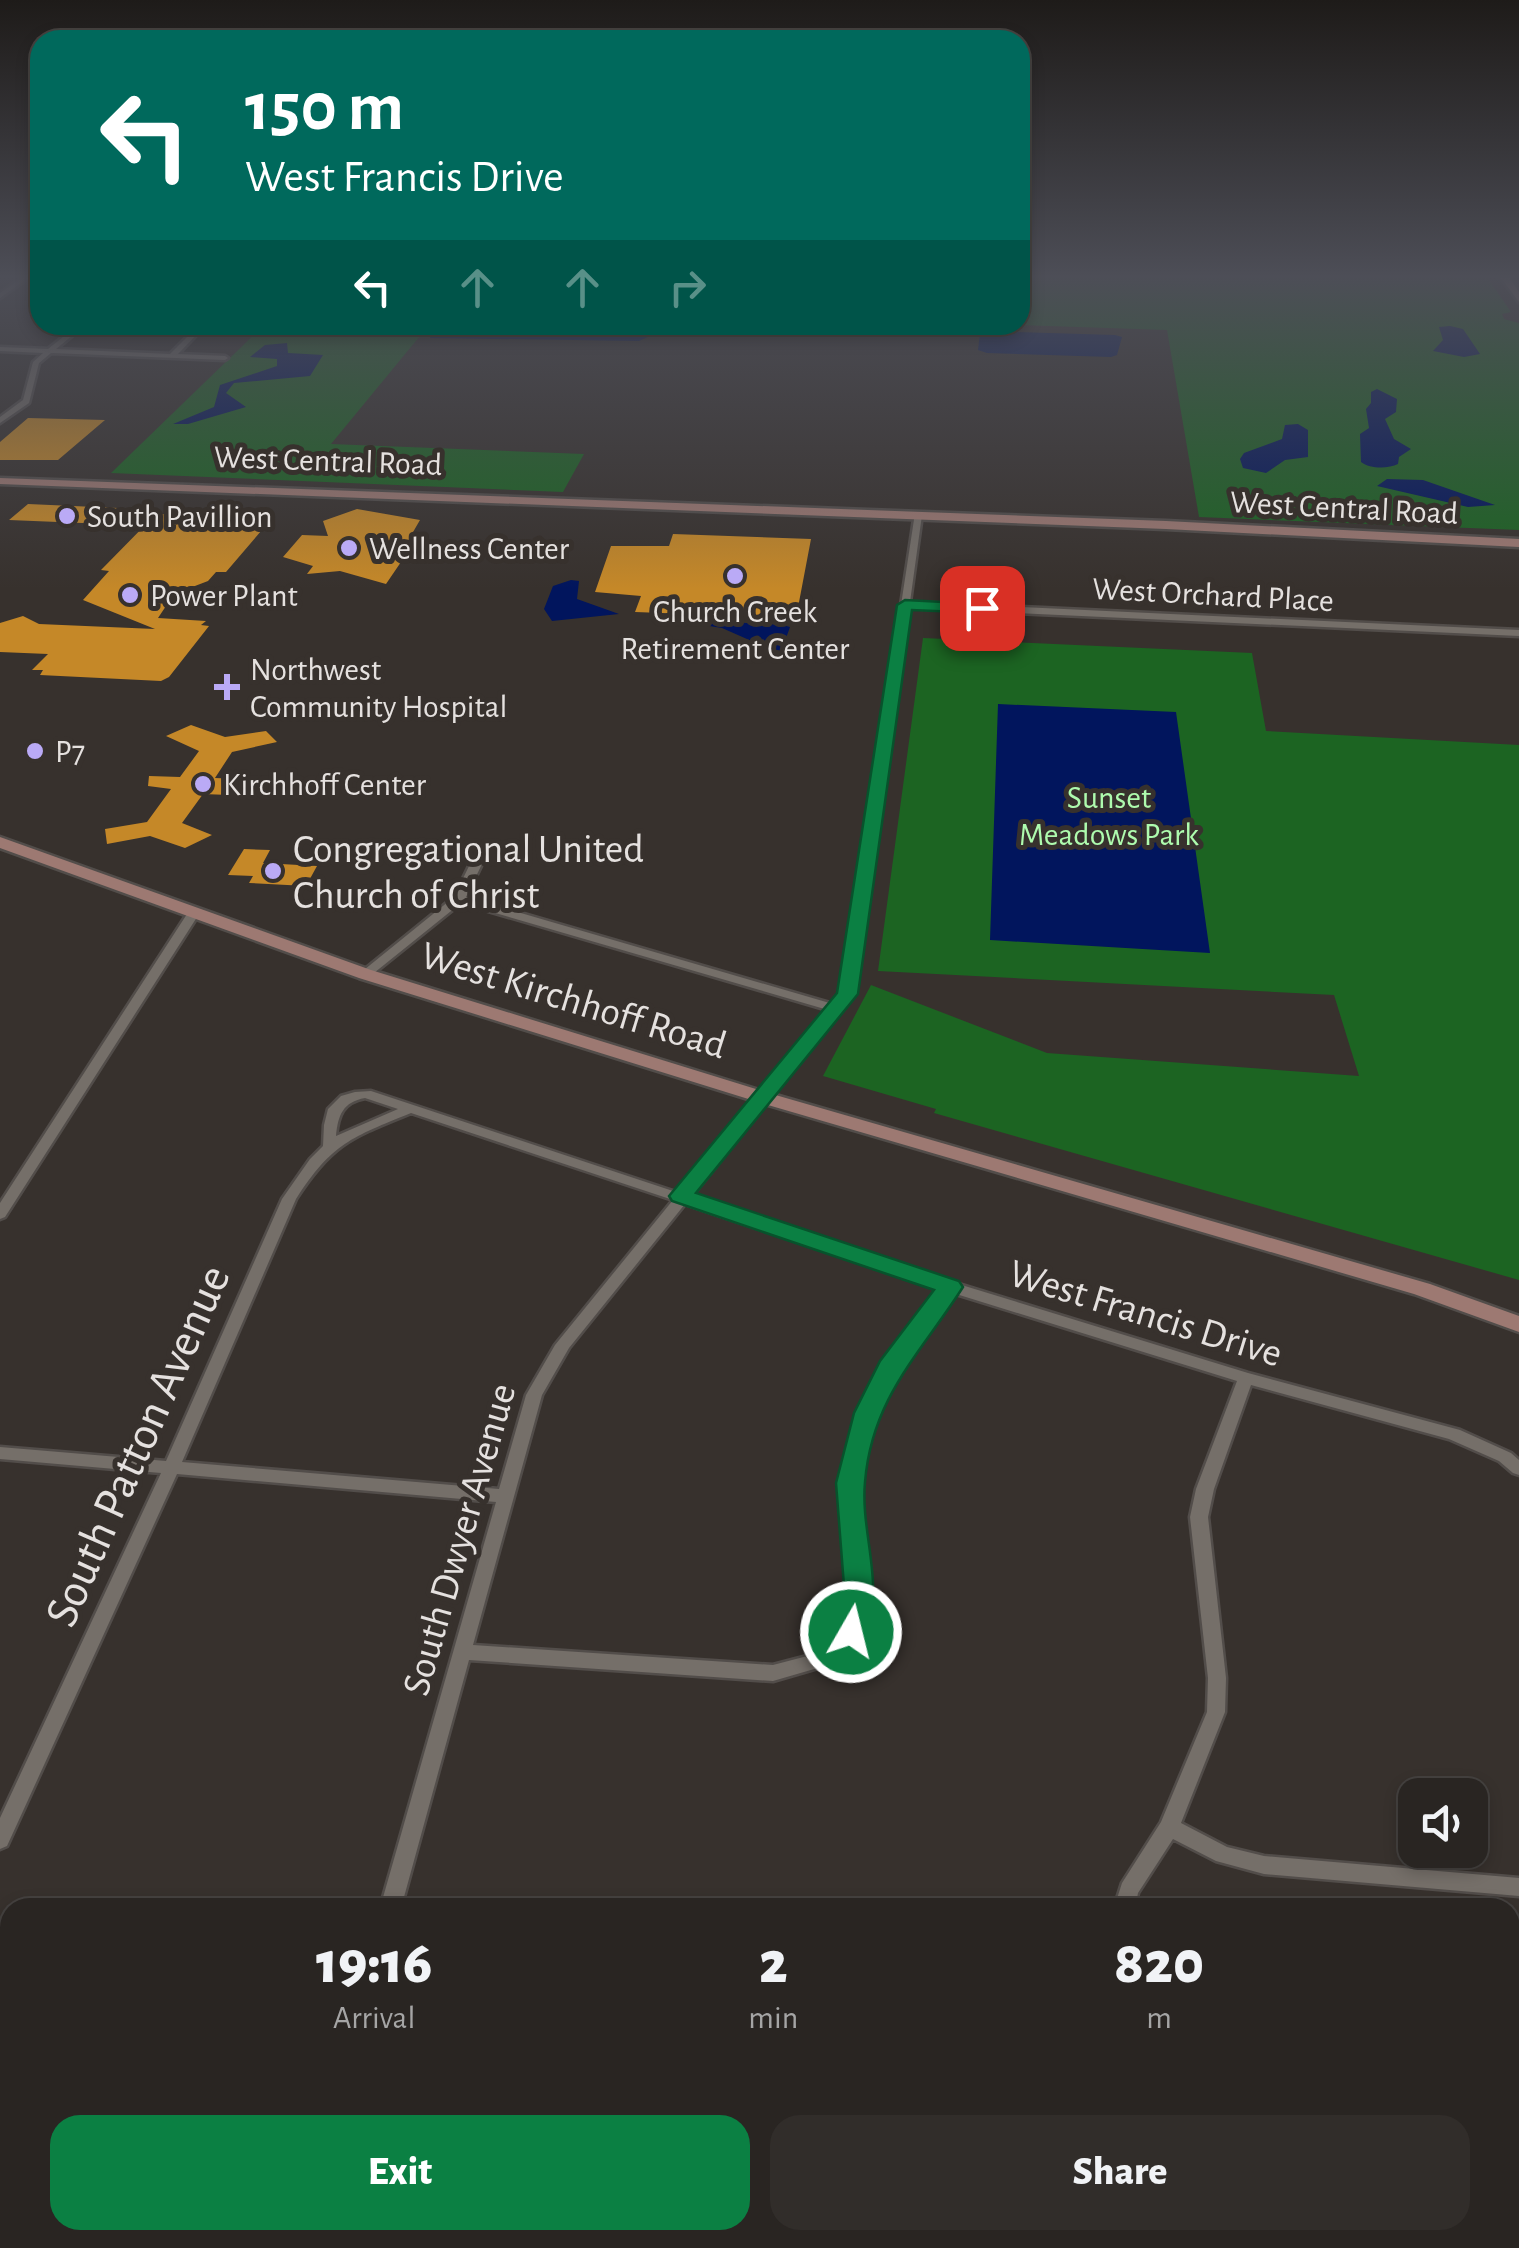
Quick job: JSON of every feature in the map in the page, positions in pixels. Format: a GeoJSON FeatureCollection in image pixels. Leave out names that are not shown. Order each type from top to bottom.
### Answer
{"type":"FeatureCollection","features":[{"type":"Feature","properties":{"kind":"main road","name":"West Central Road"},"geometry":{"type":"LineString","coordinates":[[0,478],[1519,539]]}},
{"type":"Feature","properties":{"kind":"main road","name":"West Kirchhoff Road"},"geometry":{"type":"LineString","coordinates":[[0,842],[364,974],[765,1098],[1422,1289],[1519,1324]]}},
{"type":"Feature","properties":{"kind":"main road","name":"West Kirchhoff Road"},"geometry":{"type":"LineString","coordinates":[[1422,1289],[1519,1310]]}},
{"type":"Feature","properties":{"kind":"street"},"geometry":{"type":"LineString","coordinates":[[0,421],[26,401],[30,379]]}},
{"type":"Feature","properties":{"kind":"street","name":"South Dwyer Avenue"},"geometry":{"type":"LineString","coordinates":[[393,1898],[534,1395],[563,1345],[837,1009],[851,982],[918,515]]}},
{"type":"Feature","properties":{"kind":"street","name":"West Orchard Place"},"geometry":{"type":"LineString","coordinates":[[905,605],[1519,632]]}},
{"type":"Feature","properties":{"kind":"street"},"geometry":{"type":"LineString","coordinates":[[364,974],[459,899],[476,864]]}},
{"type":"Feature","properties":{"kind":"street"},"geometry":{"type":"LineString","coordinates":[[459,899],[837,1009]]}},
{"type":"Feature","properties":{"kind":"street"},"geometry":{"type":"LineString","coordinates":[[0,1214],[193,914]]}},
{"type":"Feature","properties":{"kind":"street","name":"South Patton Avenue"},"geometry":{"type":"LineString","coordinates":[[330,1145],[330,1120],[348,1096],[366,1094],[410,1109]]}},
{"type":"Feature","properties":{"kind":"street","name":"West Francis Drive"},"geometry":{"type":"LineString","coordinates":[[410,1109],[950,1287],[1246,1378],[1454,1434],[1505,1457],[1519,1468]]}},
{"type":"Feature","properties":{"kind":"street","name":"South Patton Avenue"},"geometry":{"type":"LineString","coordinates":[[0,1840],[172,1467],[289,1199],[312,1161],[336,1138],[410,1109]]}},
{"type":"Feature","properties":{"kind":"street"},"geometry":{"type":"LineString","coordinates":[[464,1652],[773,1673],[821,1660],[851,1632],[860,1599],[850,1483],[868,1413],[889,1368],[950,1287]]}},
{"type":"Feature","properties":{"kind":"street"},"geometry":{"type":"LineString","coordinates":[[1127,1898],[1169,1828],[1216,1712],[1217,1678],[1200,1517],[1206,1489],[1246,1378]]}},
{"type":"Feature","properties":{"kind":"street"},"geometry":{"type":"LineString","coordinates":[[0,1453],[504,1496]]}},
{"type":"Feature","properties":{"kind":"street"},"geometry":{"type":"LineString","coordinates":[[1169,1828],[1224,1855],[1264,1865],[1519,1887]]}},
{"type":"Feature","properties":{"kind":"green space"},"geometry":{"type":"Polygon","coordinates":[[[208,379],[385,379],[331,444],[584,454],[563,492],[111,473],[208,379]]]}},
{"type":"Feature","properties":{"kind":"green space"},"geometry":{"type":"Polygon","coordinates":[[[1175,379],[1519,379],[1519,530],[1199,517],[1175,379]]]}},
{"type":"Feature","properties":{"kind":"green space","name":"Sunset Meadows Park"},"geometry":{"type":"Polygon","coordinates":[[[923,638],[1252,653],[1266,731],[1519,745],[1519,1280],[934,1113],[936,1109],[823,1076],[871,985],[1047,1053],[1359,1076],[1334,995],[878,971],[923,638]]]}},
{"type":"Feature","properties":{"kind":"shaded area"},"geometry":{"type":"Polygon","coordinates":[[[238,379],[278,379],[234,383],[226,393],[246,407],[188,424],[173,424],[214,407],[220,385],[238,379]]]}},
{"type":"Feature","properties":{"kind":"shaded area"},"geometry":{"type":"Polygon","coordinates":[[[1377,389],[1397,399],[1396,412],[1385,419],[1394,439],[1411,449],[1399,457],[1398,464],[1384,467],[1361,462],[1360,434],[1369,428],[1366,409],[1371,403],[1371,392],[1377,389]]]}},
{"type":"Feature","properties":{"kind":"shaded area"},"geometry":{"type":"Polygon","coordinates":[[[1298,424],[1308,430],[1308,457],[1285,460],[1266,473],[1243,468],[1240,459],[1244,453],[1282,439],[1285,425],[1298,424]]]}},
{"type":"Feature","properties":{"kind":"shaded area"},"geometry":{"type":"Polygon","coordinates":[[[1387,479],[1423,480],[1495,505],[1468,507],[1377,486],[1387,479]]]}},
{"type":"Feature","properties":{"kind":"shaded area"},"geometry":{"type":"Polygon","coordinates":[[[579,581],[577,599],[619,614],[552,621],[544,609],[553,586],[579,581]]]}},
{"type":"Feature","properties":{"kind":"shaded area"},"geometry":{"type":"Polygon","coordinates":[[[659,618],[783,625],[790,627],[785,641],[788,646],[849,660],[770,649],[722,628],[659,618]]]}},
{"type":"Feature","properties":{"kind":"shaded area"},"geometry":{"type":"Polygon","coordinates":[[[998,704],[1176,712],[1210,953],[990,940],[998,704]]]}},
{"type":"Feature","properties":{"kind":"building"},"geometry":{"type":"Polygon","coordinates":[[[28,418],[105,420],[58,460],[0,460],[0,442],[28,418]]]}},
{"type":"Feature","properties":{"kind":"building","name":"South Pavillion"},"geometry":{"type":"Polygon","coordinates":[[[28,504],[118,508],[107,524],[9,520],[28,504]]]}},
{"type":"Feature","properties":{"kind":"building"},"geometry":{"type":"Polygon","coordinates":[[[170,509],[273,517],[226,572],[216,572],[208,581],[174,594],[158,618],[206,621],[201,625],[209,626],[169,677],[161,681],[40,675],[43,670],[32,670],[48,654],[0,652],[0,623],[23,616],[39,624],[155,629],[83,600],[109,571],[101,570],[156,514],[166,514],[170,509]]]}},
{"type":"Feature","properties":{"kind":"building","name":"Wellness Center"},"geometry":{"type":"Polygon","coordinates":[[[357,509],[420,520],[409,539],[416,540],[386,584],[340,571],[307,574],[313,566],[283,557],[302,535],[328,536],[323,521],[357,509]]]}},
{"type":"Feature","properties":{"kind":"building","name":"Church Creek Retirement Center"},"geometry":{"type":"Polygon","coordinates":[[[673,534],[811,539],[796,618],[635,612],[641,596],[595,592],[611,546],[669,546],[673,534]]]}},
{"type":"Feature","properties":{"kind":"building","name":"Kirchhoff Center"},"geometry":{"type":"Polygon","coordinates":[[[191,725],[225,737],[266,731],[277,742],[232,752],[215,778],[240,779],[229,795],[203,794],[182,823],[212,835],[185,848],[150,836],[107,844],[105,829],[147,822],[171,789],[148,786],[149,776],[180,777],[199,751],[166,736],[191,725]]]}},
{"type":"Feature","properties":{"kind":"building","name":"Congregational United Church of Christ"},"geometry":{"type":"Polygon","coordinates":[[[244,849],[270,850],[263,863],[317,866],[306,886],[249,883],[253,876],[228,875],[244,849]]]}},
{"type":"Feature","properties":{"kind":"place","name":"South Pavillion"},"geometry":{"type":"Point","coordinates":[67,516]}},
{"type":"Feature","properties":{"kind":"place","name":"Wellness Center"},"geometry":{"type":"Point","coordinates":[349,548]}},
{"type":"Feature","properties":{"kind":"place","name":"Church Creek Retirement Center"},"geometry":{"type":"Point","coordinates":[735,576]}},
{"type":"Feature","properties":{"kind":"place","name":"Power Plant"},"geometry":{"type":"Point","coordinates":[130,595]}},
{"type":"Feature","properties":{"kind":"place","name":"Northwest Community Hospital"},"geometry":{"type":"Point","coordinates":[227,687]}},
{"type":"Feature","properties":{"kind":"place","name":"P7"},"geometry":{"type":"Point","coordinates":[35,751]}},
{"type":"Feature","properties":{"kind":"place","name":"Kirchhoff Center"},"geometry":{"type":"Point","coordinates":[203,784]}},
{"type":"Feature","properties":{"kind":"place","name":"Congregational United Church of Christ"},"geometry":{"type":"Point","coordinates":[273,871]}},
{"type":"Feature","properties":{"kind":"route"},"geometry":{"type":"LineString","coordinates":[[851,1632],[860,1599],[850,1483],[868,1413],[889,1368],[950,1287],[681,1196],[848,994],[905,605],[982,608]]}}]}
